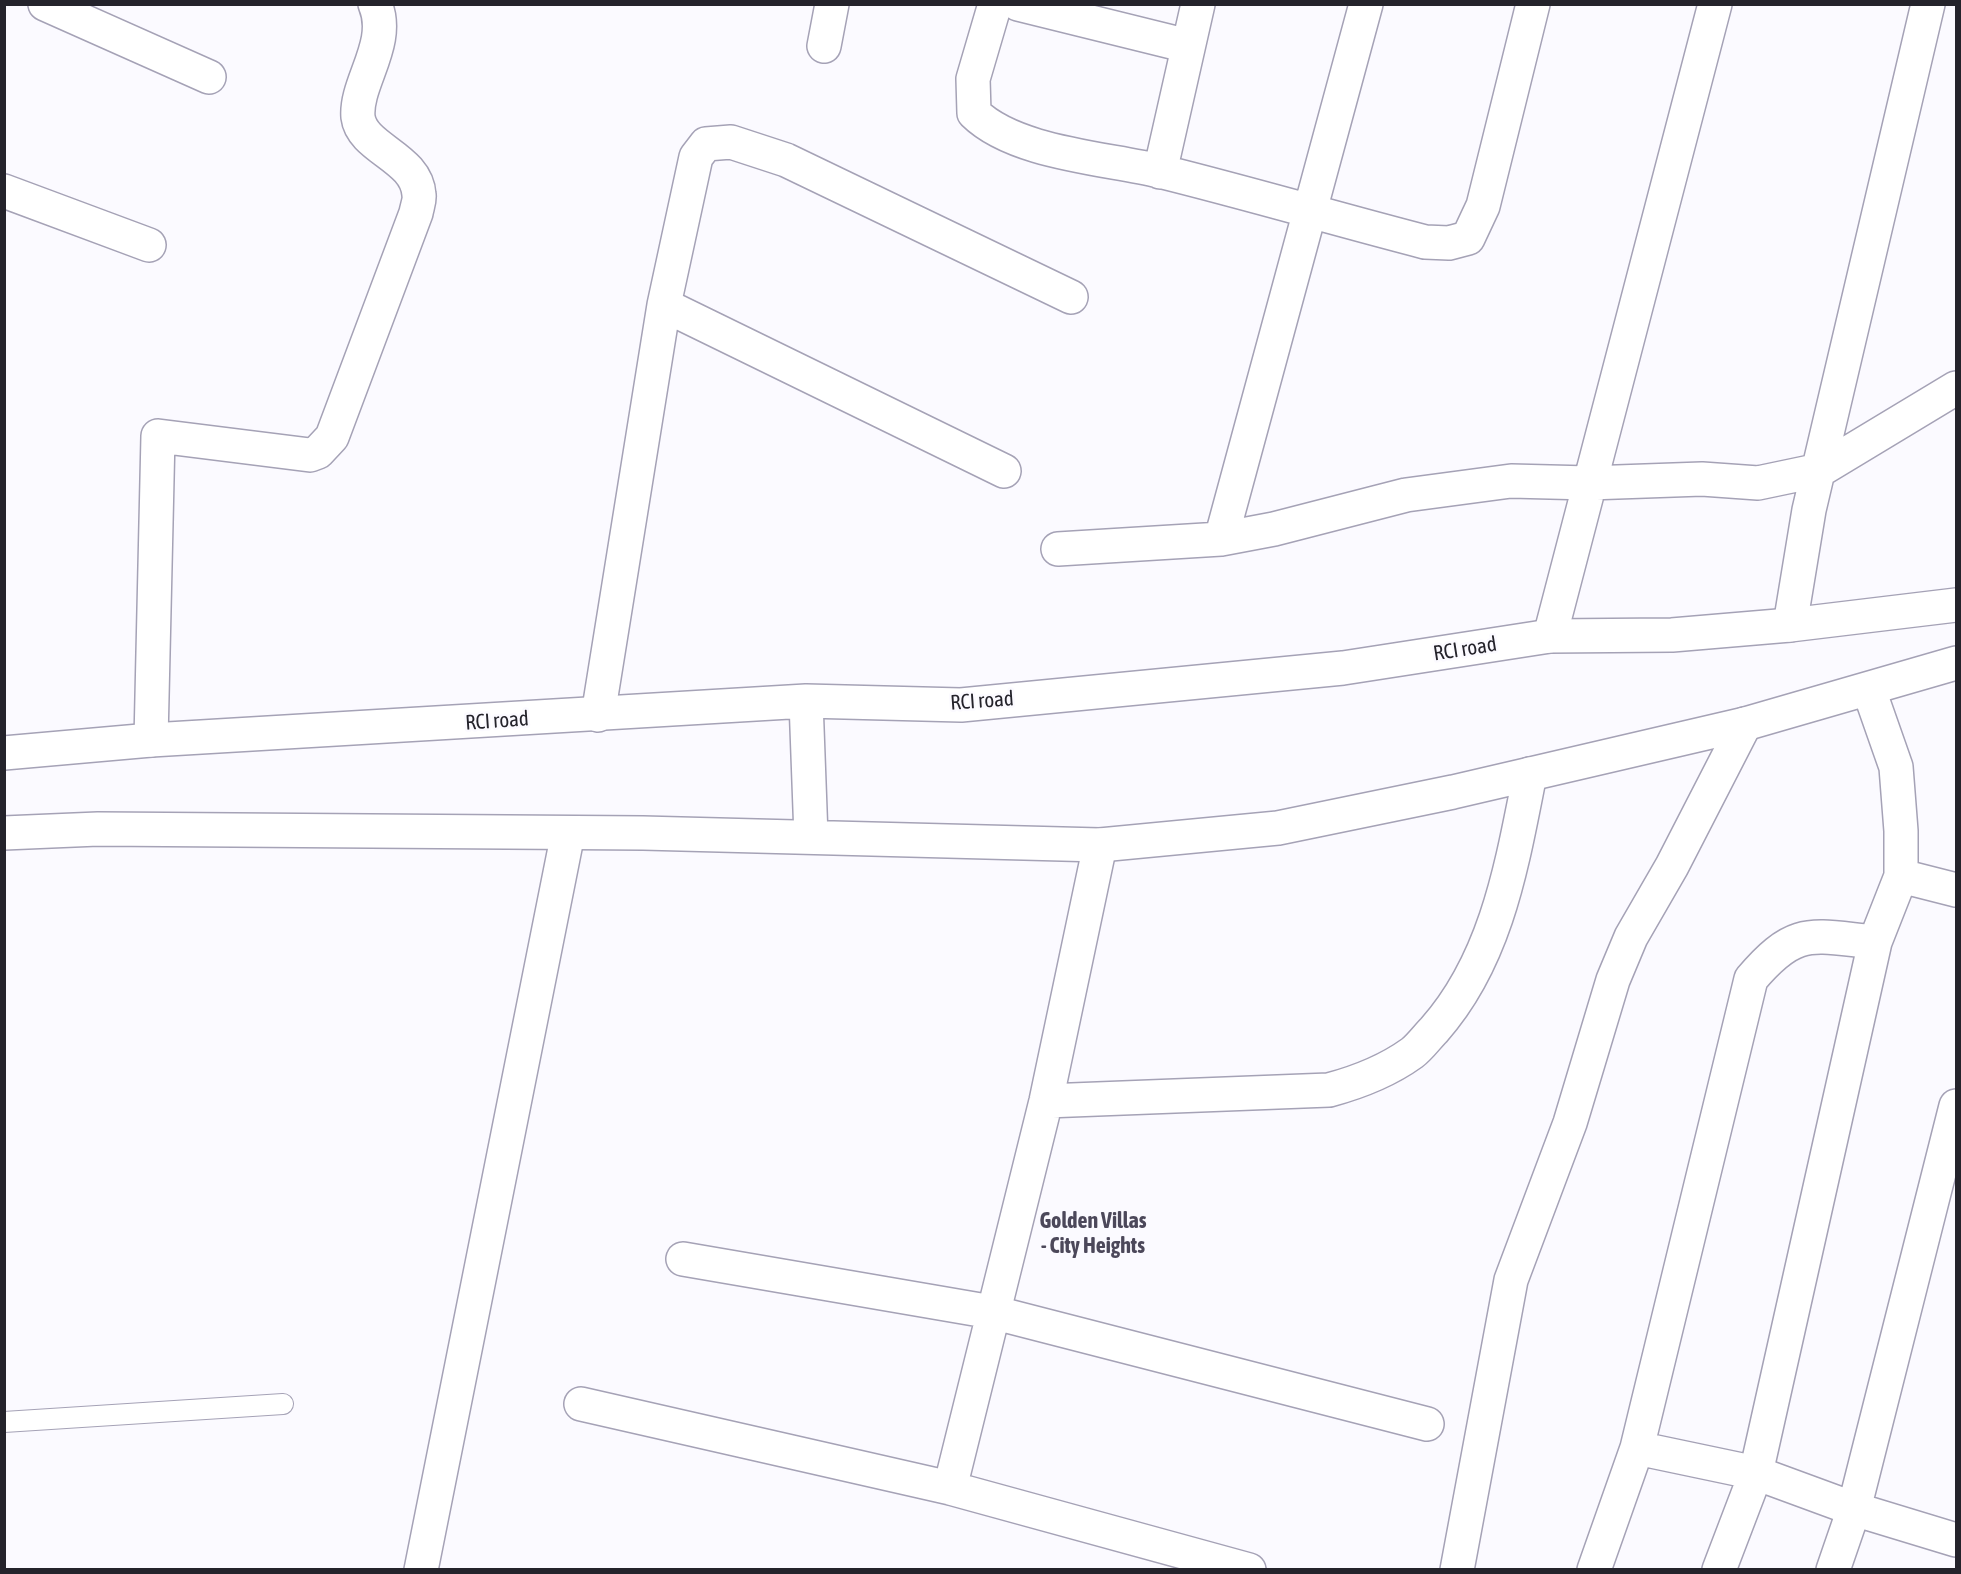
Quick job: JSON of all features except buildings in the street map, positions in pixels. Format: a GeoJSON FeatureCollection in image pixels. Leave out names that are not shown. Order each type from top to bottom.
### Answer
{"type":"FeatureCollection","features":[{"type":"Feature","properties":{"kind":"street"},"geometry":{"type":"LineString","coordinates":[[45,4],[209,77]]}},
{"type":"Feature","properties":{"kind":"street"},"geometry":{"type":"LineString","coordinates":[[152,740],[158,436],[310,455],[318,452],[332,437],[416,213],[419,194],[411,172],[366,135],[358,117],[361,97],[373,64],[379,26],[375,4]]}},
{"type":"Feature","properties":{"kind":"street"},"geometry":{"type":"LineString","coordinates":[[824,46],[832,4]]}},
{"type":"Feature","properties":{"kind":"street"},"geometry":{"type":"LineString","coordinates":[[995,4],[973,79],[974,113],[1006,136],[1039,146],[1160,172],[1425,242],[1449,243],[1467,238],[1483,206],[1533,4]]}},
{"type":"Feature","properties":{"kind":"street"},"geometry":{"type":"LineString","coordinates":[[1018,4],[1188,46]]}},
{"type":"Feature","properties":{"kind":"street"},"geometry":{"type":"LineString","coordinates":[[1160,172],[1198,4]]}},
{"type":"Feature","properties":{"kind":"street"},"geometry":{"type":"LineString","coordinates":[[1221,539],[1308,211],[1366,4]]}},
{"type":"Feature","properties":{"kind":"street"},"geometry":{"type":"LineString","coordinates":[[1550,636],[1715,4]]}},
{"type":"Feature","properties":{"kind":"street"},"geometry":{"type":"LineString","coordinates":[[1790,626],[1809,510],[1928,4]]}},
{"type":"Feature","properties":{"kind":"street"},"geometry":{"type":"LineString","coordinates":[[598,715],[664,305],[696,157],[706,144],[724,142],[786,160],[1071,297]]}},
{"type":"Feature","properties":{"kind":"street"},"geometry":{"type":"LineString","coordinates":[[4,190],[149,245]]}},
{"type":"Feature","properties":{"kind":"street"},"geometry":{"type":"LineString","coordinates":[[664,305],[1004,471]]}},
{"type":"Feature","properties":{"kind":"street"},"geometry":{"type":"LineString","coordinates":[[1058,549],[1221,539],[1274,529],[1406,495],[1511,481],[1589,483],[1702,479],[1758,483],[1820,470],[1956,388]]}},
{"type":"Feature","properties":{"kind":"street","name":"RCI road"},"geometry":{"type":"LineString","coordinates":[[4,753],[152,740],[806,701],[961,705],[1343,668],[1550,636],[1672,635],[1790,626],[1956,605]]}},
{"type":"Feature","properties":{"kind":"street"},"geometry":{"type":"LineString","coordinates":[[4,833],[98,829],[568,833],[1100,845],[1278,828],[1530,774],[1746,724],[1956,663]]}},
{"type":"Feature","properties":{"kind":"street"},"geometry":{"type":"LineString","coordinates":[[1719,1569],[1756,1473],[1875,942],[1901,876],[1901,831],[1896,767],[1869,690]]}},
{"type":"Feature","properties":{"kind":"street"},"geometry":{"type":"LineString","coordinates":[[806,701],[811,837]]}},
{"type":"Feature","properties":{"kind":"street"},"geometry":{"type":"LineString","coordinates":[[1457,1569],[1511,1280],[1570,1123],[1613,980],[1631,937],[1672,866],[1746,724]]}},
{"type":"Feature","properties":{"kind":"street"},"geometry":{"type":"LineString","coordinates":[[1046,1101],[1329,1090],[1364,1081],[1413,1052],[1448,1014],[1485,954],[1511,869],[1530,774]]}},
{"type":"Feature","properties":{"kind":"street"},"geometry":{"type":"LineString","coordinates":[[421,1569],[568,833]]}},
{"type":"Feature","properties":{"kind":"street"},"geometry":{"type":"LineString","coordinates":[[951,1488],[992,1312],[1046,1101],[1100,845]]}},
{"type":"Feature","properties":{"kind":"street"},"geometry":{"type":"LineString","coordinates":[[1901,876],[1956,890]]}},
{"type":"Feature","properties":{"kind":"street"},"geometry":{"type":"LineString","coordinates":[[1594,1569],[1637,1448],[1751,980],[1773,952],[1795,940],[1818,936],[1875,942]]}},
{"type":"Feature","properties":{"kind":"street"},"geometry":{"type":"LineString","coordinates":[[1833,1569],[1854,1509],[1956,1106]]}},
{"type":"Feature","properties":{"kind":"street"},"geometry":{"type":"LineString","coordinates":[[683,1259],[992,1312],[1427,1424]]}},
{"type":"Feature","properties":{"kind":"street"},"geometry":{"type":"LineString","coordinates":[[581,1404],[951,1488],[1249,1569]]}},
{"type":"Feature","properties":{"kind":"street"},"geometry":{"type":"LineString","coordinates":[[1637,1448],[1756,1473],[1854,1509],[1956,1540]]}},
{"type":"Feature","properties":{"kind":"lane"},"geometry":{"type":"LineString","coordinates":[[4,1422],[283,1404]]}},
{"type":"Feature","properties":{"kind":"district","name":"Golden Villas - City Heights"},"geometry":{"type":"Point","coordinates":[1093,1234]}}]}
